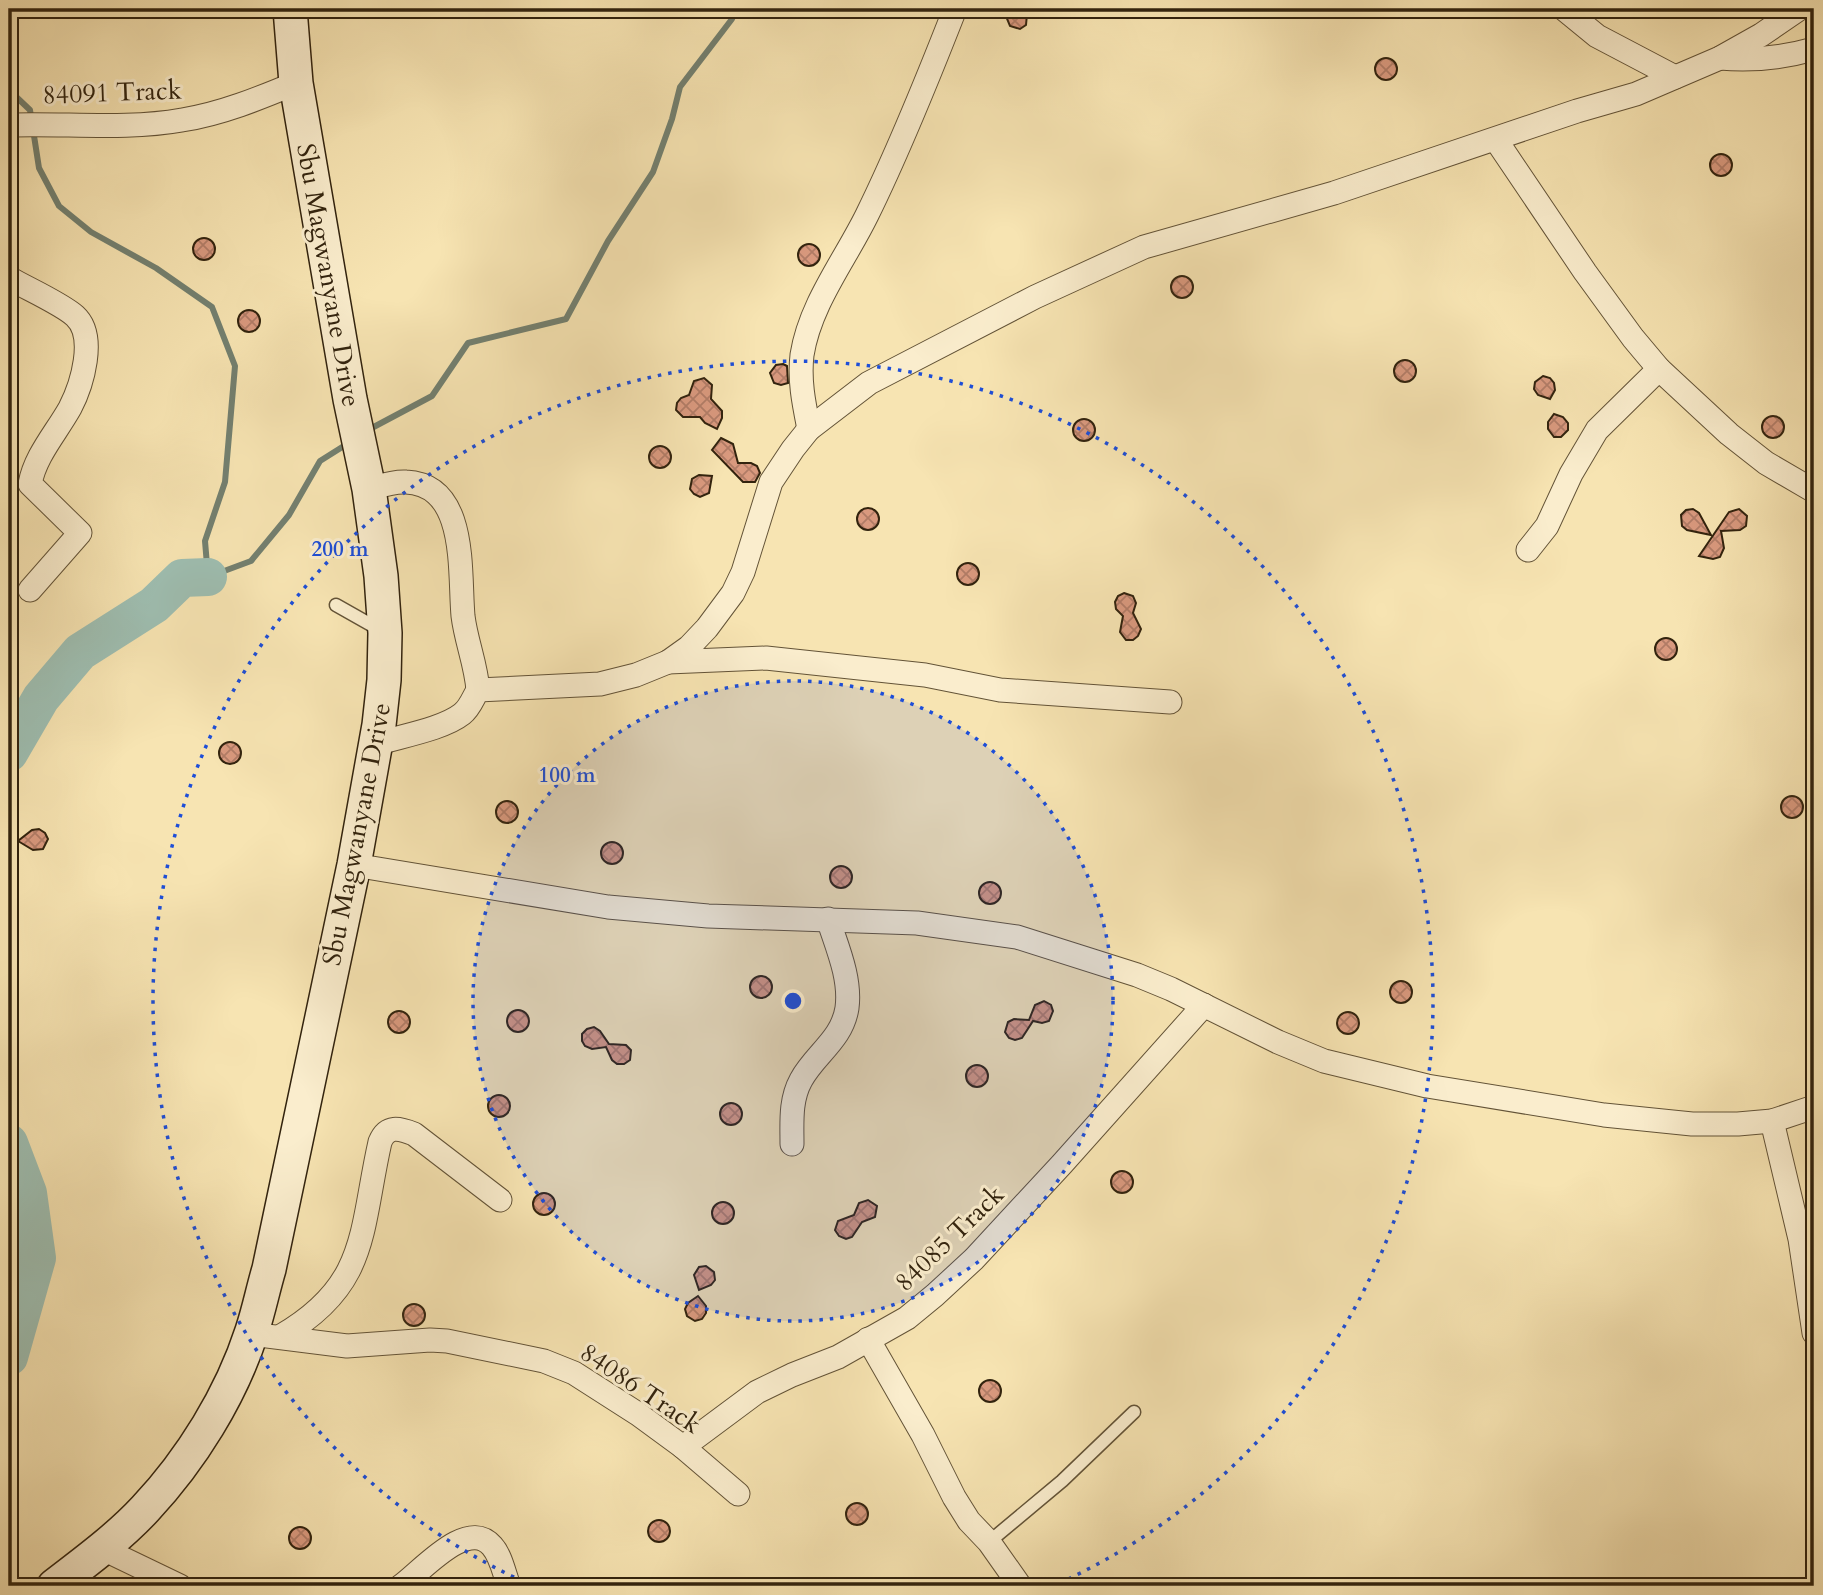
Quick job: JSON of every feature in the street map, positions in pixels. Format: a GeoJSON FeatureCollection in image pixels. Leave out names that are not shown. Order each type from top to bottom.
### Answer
{"type":"FeatureCollection","features":[{"type":"Feature","properties":{"kind":"main road","name":"Sbu Magwanyane Drive"},"geometry":{"type":"LineString","coordinates":[[54,1586],[144,1511],[175,1474],[204,1432],[226,1392],[266,1335],[269,1269],[354,865],[376,744],[384,680],[382,576],[296,83],[290,9]]}},
{"type":"Feature","properties":{"kind":"street"},"geometry":{"type":"LineString","coordinates":[[809,429],[801,393],[802,355],[809,332],[822,299],[860,231],[883,181],[955,9]]}},
{"type":"Feature","properties":{"kind":"street"},"geometry":{"type":"LineString","coordinates":[[1564,9],[1597,36],[1675,77]]}},
{"type":"Feature","properties":{"kind":"street"},"geometry":{"type":"LineString","coordinates":[[478,690],[600,684],[636,675],[668,662],[688,647],[707,628],[733,593],[743,572],[771,482],[793,449],[809,429],[869,383],[1144,247],[1334,193],[1577,111],[1636,94],[1720,58],[1799,9]]}},
{"type":"Feature","properties":{"kind":"street"},"geometry":{"type":"LineString","coordinates":[[1720,58],[1751,61],[1786,57],[1814,49]]}},
{"type":"Feature","properties":{"kind":"street","name":"84091 Track"},"geometry":{"type":"LineString","coordinates":[[24,124],[133,125],[184,120],[245,103],[296,83]]}},
{"type":"Feature","properties":{"kind":"street"},"geometry":{"type":"LineString","coordinates":[[1496,140],[1585,272],[1659,369],[1729,434],[1766,463],[1814,491]]}},
{"type":"Feature","properties":{"kind":"street"},"geometry":{"type":"LineString","coordinates":[[9,278],[76,317],[86,335],[86,361],[71,405],[32,470],[30,484],[80,533],[30,590]]}},
{"type":"Feature","properties":{"kind":"street"},"geometry":{"type":"LineString","coordinates":[[1528,550],[1547,526],[1583,450],[1597,430],[1659,369]]}},
{"type":"Feature","properties":{"kind":"street"},"geometry":{"type":"LineString","coordinates":[[367,480],[425,485],[439,494],[447,506],[454,528],[461,573],[463,617],[476,667],[478,690],[468,708],[452,720],[376,744]]}},
{"type":"Feature","properties":{"kind":"street"},"geometry":{"type":"LineString","coordinates":[[668,662],[766,657],[925,675],[1000,690],[1170,702]]}},
{"type":"Feature","properties":{"kind":"street"},"geometry":{"type":"LineString","coordinates":[[354,865],[608,907],[708,916],[917,923],[1017,937],[1138,975],[1324,1061],[1427,1086],[1647,1121],[1692,1124],[1772,1121],[1814,1107]]}},
{"type":"Feature","properties":{"kind":"street"},"geometry":{"type":"LineString","coordinates":[[792,1144],[792,1109],[796,1090],[808,1069],[835,1038],[847,1008],[843,967],[828,919]]}},
{"type":"Feature","properties":{"kind":"street","name":"84085 Track"},"geometry":{"type":"LineString","coordinates":[[683,1447],[757,1392],[838,1357],[907,1318],[974,1259],[1132,1088],[1203,1005]]}},
{"type":"Feature","properties":{"kind":"street"},"geometry":{"type":"LineString","coordinates":[[1772,1121],[1800,1239],[1814,1333]]}},
{"type":"Feature","properties":{"kind":"street"},"geometry":{"type":"LineString","coordinates":[[266,1335],[325,1304],[347,1276],[363,1231],[380,1142],[390,1130],[404,1130],[414,1134],[500,1200]]}},
{"type":"Feature","properties":{"kind":"street","name":"84086 Track"},"geometry":{"type":"LineString","coordinates":[[266,1335],[347,1346],[447,1341],[556,1365],[594,1384],[683,1447],[738,1494]]}},
{"type":"Feature","properties":{"kind":"street"},"geometry":{"type":"LineString","coordinates":[[868,1339],[954,1497],[969,1521],[989,1542],[1020,1586]]}},
{"type":"Feature","properties":{"kind":"street"},"geometry":{"type":"LineString","coordinates":[[401,1586],[454,1543],[469,1537],[481,1538],[492,1546],[509,1586]]}},
{"type":"Feature","properties":{"kind":"street"},"geometry":{"type":"LineString","coordinates":[[101,1548],[180,1586]]}},
{"type":"Feature","properties":{"kind":"lane"},"geometry":{"type":"LineString","coordinates":[[336,605],[385,633]]}},
{"type":"Feature","properties":{"kind":"lane"},"geometry":{"type":"LineString","coordinates":[[989,1542],[1062,1481],[1134,1412]]}},
{"type":"Feature","properties":{"kind":"building"},"geometry":{"type":"Polygon","coordinates":[[[1003,9],[1024,9],[1027,14],[1026,25],[1020,29],[1010,26],[1003,9]]]}},
{"type":"Feature","properties":{"kind":"building"},"geometry":{"type":"Polygon","coordinates":[[[1386,58],[1394,61],[1397,69],[1394,77],[1386,80],[1378,77],[1375,69],[1378,61],[1386,58]]]}},
{"type":"Feature","properties":{"kind":"building"},"geometry":{"type":"Polygon","coordinates":[[[1721,154],[1729,157],[1732,165],[1729,173],[1721,176],[1713,173],[1710,165],[1713,157],[1721,154]]]}},
{"type":"Feature","properties":{"kind":"building"},"geometry":{"type":"Polygon","coordinates":[[[204,238],[212,241],[215,249],[212,257],[204,260],[196,257],[193,249],[196,241],[204,238]]]}},
{"type":"Feature","properties":{"kind":"building"},"geometry":{"type":"Polygon","coordinates":[[[809,244],[817,247],[820,255],[817,263],[809,266],[801,263],[798,255],[801,247],[809,244]]]}},
{"type":"Feature","properties":{"kind":"building"},"geometry":{"type":"Polygon","coordinates":[[[1182,276],[1190,279],[1193,287],[1190,295],[1182,298],[1174,295],[1171,287],[1174,279],[1182,276]]]}},
{"type":"Feature","properties":{"kind":"building"},"geometry":{"type":"Polygon","coordinates":[[[249,310],[257,313],[260,321],[257,329],[249,332],[241,329],[238,321],[241,313],[249,310]]]}},
{"type":"Feature","properties":{"kind":"building"},"geometry":{"type":"Polygon","coordinates":[[[1405,360],[1413,363],[1416,371],[1413,379],[1405,382],[1397,379],[1394,371],[1397,363],[1405,360]]]}},
{"type":"Feature","properties":{"kind":"building"},"geometry":{"type":"Polygon","coordinates":[[[776,365],[787,366],[788,383],[781,385],[774,383],[770,373],[776,365]]]}},
{"type":"Feature","properties":{"kind":"building"},"geometry":{"type":"Polygon","coordinates":[[[1543,376],[1554,383],[1555,390],[1550,399],[1538,395],[1534,389],[1535,382],[1543,376]]]}},
{"type":"Feature","properties":{"kind":"building"},"geometry":{"type":"Polygon","coordinates":[[[704,378],[712,385],[711,399],[722,411],[717,429],[700,417],[683,417],[676,410],[681,398],[689,395],[694,381],[704,378]]]}},
{"type":"Feature","properties":{"kind":"building"},"geometry":{"type":"Polygon","coordinates":[[[1554,414],[1563,417],[1568,423],[1568,430],[1561,437],[1554,437],[1548,429],[1548,422],[1554,414]]]}},
{"type":"Feature","properties":{"kind":"building"},"geometry":{"type":"Polygon","coordinates":[[[1773,416],[1781,419],[1784,427],[1781,435],[1773,438],[1765,435],[1762,427],[1765,419],[1773,416]]]}},
{"type":"Feature","properties":{"kind":"building"},"geometry":{"type":"Polygon","coordinates":[[[1084,419],[1092,422],[1095,430],[1092,438],[1084,441],[1076,438],[1073,430],[1076,422],[1084,419]]]}},
{"type":"Feature","properties":{"kind":"building"},"geometry":{"type":"Polygon","coordinates":[[[721,438],[733,444],[738,463],[757,466],[760,473],[755,482],[743,482],[712,450],[721,438]]]}},
{"type":"Feature","properties":{"kind":"building"},"geometry":{"type":"Polygon","coordinates":[[[660,446],[668,449],[671,457],[668,465],[660,468],[652,465],[649,457],[652,449],[660,446]]]}},
{"type":"Feature","properties":{"kind":"building"},"geometry":{"type":"Polygon","coordinates":[[[699,475],[712,476],[709,493],[700,497],[690,489],[692,479],[699,475]]]}},
{"type":"Feature","properties":{"kind":"building"},"geometry":{"type":"Polygon","coordinates":[[[868,508],[876,511],[879,519],[876,527],[868,530],[860,527],[857,519],[860,511],[868,508]]]}},
{"type":"Feature","properties":{"kind":"building"},"geometry":{"type":"Polygon","coordinates":[[[1693,509],[1699,513],[1711,535],[1687,530],[1682,526],[1681,515],[1686,510],[1693,509]]]}},
{"type":"Feature","properties":{"kind":"building"},"geometry":{"type":"Polygon","coordinates":[[[1739,509],[1747,516],[1746,526],[1740,530],[1721,531],[1724,548],[1720,557],[1713,559],[1699,556],[1729,512],[1739,509]]]}},
{"type":"Feature","properties":{"kind":"building"},"geometry":{"type":"Polygon","coordinates":[[[968,563],[976,566],[979,574],[976,582],[968,585],[960,582],[957,574],[960,566],[968,563]]]}},
{"type":"Feature","properties":{"kind":"building"},"geometry":{"type":"Polygon","coordinates":[[[1124,593],[1133,596],[1136,603],[1133,613],[1141,629],[1133,640],[1126,640],[1120,632],[1123,616],[1116,609],[1115,602],[1118,596],[1124,593]]]}},
{"type":"Feature","properties":{"kind":"building"},"geometry":{"type":"Polygon","coordinates":[[[1666,638],[1674,641],[1677,649],[1674,657],[1666,660],[1658,657],[1655,649],[1658,641],[1666,638]]]}},
{"type":"Feature","properties":{"kind":"building"},"geometry":{"type":"Polygon","coordinates":[[[230,742],[238,745],[241,753],[238,761],[230,764],[222,761],[219,753],[222,745],[230,742]]]}},
{"type":"Feature","properties":{"kind":"building"},"geometry":{"type":"Polygon","coordinates":[[[1792,796],[1800,799],[1803,807],[1800,815],[1792,818],[1784,815],[1781,807],[1784,799],[1792,796]]]}},
{"type":"Feature","properties":{"kind":"building"},"geometry":{"type":"Polygon","coordinates":[[[507,801],[515,804],[518,812],[515,820],[507,823],[499,820],[496,812],[499,804],[507,801]]]}},
{"type":"Feature","properties":{"kind":"building"},"geometry":{"type":"Polygon","coordinates":[[[39,829],[48,839],[43,849],[33,850],[18,841],[32,830],[39,829]]]}},
{"type":"Feature","properties":{"kind":"building"},"geometry":{"type":"Polygon","coordinates":[[[612,842],[620,845],[623,853],[620,861],[612,864],[604,861],[601,853],[604,845],[612,842]]]}},
{"type":"Feature","properties":{"kind":"building"},"geometry":{"type":"Polygon","coordinates":[[[841,866],[849,869],[852,877],[849,885],[841,888],[833,885],[830,877],[833,869],[841,866]]]}},
{"type":"Feature","properties":{"kind":"building"},"geometry":{"type":"Polygon","coordinates":[[[990,882],[998,885],[1001,893],[998,901],[990,904],[982,901],[979,893],[982,885],[990,882]]]}},
{"type":"Feature","properties":{"kind":"building"},"geometry":{"type":"Polygon","coordinates":[[[761,976],[769,979],[772,987],[769,995],[761,998],[753,995],[750,987],[753,979],[761,976]]]}},
{"type":"Feature","properties":{"kind":"building"},"geometry":{"type":"Polygon","coordinates":[[[1401,981],[1409,984],[1412,992],[1409,1000],[1401,1003],[1393,1000],[1390,992],[1393,984],[1401,981]]]}},
{"type":"Feature","properties":{"kind":"building"},"geometry":{"type":"Polygon","coordinates":[[[1044,1001],[1051,1005],[1053,1011],[1049,1021],[1033,1021],[1022,1038],[1009,1038],[1005,1032],[1008,1022],[1014,1019],[1029,1020],[1035,1005],[1044,1001]]]}},
{"type":"Feature","properties":{"kind":"building"},"geometry":{"type":"Polygon","coordinates":[[[518,1010],[526,1013],[529,1021],[526,1029],[518,1032],[510,1029],[507,1021],[510,1013],[518,1010]]]}},
{"type":"Feature","properties":{"kind":"building"},"geometry":{"type":"Polygon","coordinates":[[[399,1011],[407,1014],[410,1022],[407,1030],[399,1033],[391,1030],[388,1022],[391,1014],[399,1011]]]}},
{"type":"Feature","properties":{"kind":"building"},"geometry":{"type":"Polygon","coordinates":[[[1348,1012],[1356,1015],[1359,1023],[1356,1031],[1348,1034],[1340,1031],[1337,1023],[1340,1015],[1348,1012]]]}},
{"type":"Feature","properties":{"kind":"building"},"geometry":{"type":"Polygon","coordinates":[[[594,1027],[609,1044],[626,1045],[631,1050],[630,1060],[617,1064],[606,1047],[592,1049],[585,1046],[582,1034],[594,1027]]]}},
{"type":"Feature","properties":{"kind":"building"},"geometry":{"type":"Polygon","coordinates":[[[977,1065],[985,1068],[988,1076],[985,1084],[977,1087],[969,1084],[966,1076],[969,1068],[977,1065]]]}},
{"type":"Feature","properties":{"kind":"building"},"geometry":{"type":"Polygon","coordinates":[[[499,1095],[507,1098],[510,1106],[507,1114],[499,1117],[491,1114],[488,1106],[491,1098],[499,1095]]]}},
{"type":"Feature","properties":{"kind":"building"},"geometry":{"type":"Polygon","coordinates":[[[731,1103],[739,1106],[742,1114],[739,1122],[731,1125],[723,1122],[720,1114],[723,1106],[731,1103]]]}},
{"type":"Feature","properties":{"kind":"building"},"geometry":{"type":"Polygon","coordinates":[[[1122,1171],[1130,1174],[1133,1182],[1130,1190],[1122,1193],[1114,1190],[1111,1182],[1114,1174],[1122,1171]]]}},
{"type":"Feature","properties":{"kind":"building"},"geometry":{"type":"Polygon","coordinates":[[[544,1193],[552,1196],[555,1204],[552,1212],[544,1215],[536,1212],[533,1204],[536,1196],[544,1193]]]}},
{"type":"Feature","properties":{"kind":"building"},"geometry":{"type":"Polygon","coordinates":[[[868,1200],[877,1206],[875,1217],[862,1222],[852,1237],[846,1239],[839,1236],[835,1230],[838,1221],[854,1215],[859,1203],[868,1200]]]}},
{"type":"Feature","properties":{"kind":"building"},"geometry":{"type":"Polygon","coordinates":[[[723,1202],[731,1205],[734,1213],[731,1221],[723,1224],[715,1221],[712,1213],[715,1205],[723,1202]]]}},
{"type":"Feature","properties":{"kind":"building"},"geometry":{"type":"Polygon","coordinates":[[[706,1266],[714,1272],[715,1280],[711,1285],[699,1290],[694,1275],[699,1267],[706,1266]]]}},
{"type":"Feature","properties":{"kind":"building"},"geometry":{"type":"Polygon","coordinates":[[[698,1296],[706,1306],[706,1313],[702,1319],[695,1321],[687,1316],[685,1309],[688,1303],[698,1296]]]}},
{"type":"Feature","properties":{"kind":"building"},"geometry":{"type":"Polygon","coordinates":[[[414,1304],[422,1307],[425,1315],[422,1323],[414,1326],[406,1323],[403,1315],[406,1307],[414,1304]]]}},
{"type":"Feature","properties":{"kind":"building"},"geometry":{"type":"Polygon","coordinates":[[[990,1380],[998,1383],[1001,1391],[998,1399],[990,1402],[982,1399],[979,1391],[982,1383],[990,1380]]]}},
{"type":"Feature","properties":{"kind":"building"},"geometry":{"type":"Polygon","coordinates":[[[857,1503],[865,1506],[868,1514],[865,1522],[857,1525],[849,1522],[846,1514],[849,1506],[857,1503]]]}},
{"type":"Feature","properties":{"kind":"building"},"geometry":{"type":"Polygon","coordinates":[[[659,1520],[667,1523],[670,1531],[667,1539],[659,1542],[651,1539],[648,1531],[651,1523],[659,1520]]]}},
{"type":"Feature","properties":{"kind":"building"},"geometry":{"type":"Polygon","coordinates":[[[300,1527],[308,1530],[311,1538],[308,1546],[300,1549],[292,1546],[289,1538],[292,1530],[300,1527]]]}},
{"type":"Feature","properties":{"kind":"waterway"},"geometry":{"type":"LineString","coordinates":[[368,430],[432,396],[468,343],[566,319],[608,241],[653,172],[680,87],[732,19],[736,9]]}},
{"type":"Feature","properties":{"kind":"waterway"},"geometry":{"type":"LineString","coordinates":[[9,90],[30,110],[39,168],[59,206],[91,232],[156,268],[212,307],[235,366],[225,482],[205,541],[208,577],[251,561],[289,515],[320,461],[347,444]]}},
{"type":"Feature","properties":{"kind":"waterway"},"geometry":{"type":"LineString","coordinates":[[9,753],[41,698],[80,652],[154,605],[182,578],[208,577]]}},
{"type":"Feature","properties":{"kind":"waterway"},"geometry":{"type":"LineString","coordinates":[[9,1143],[28,1193],[37,1258],[9,1357]]}}]}
